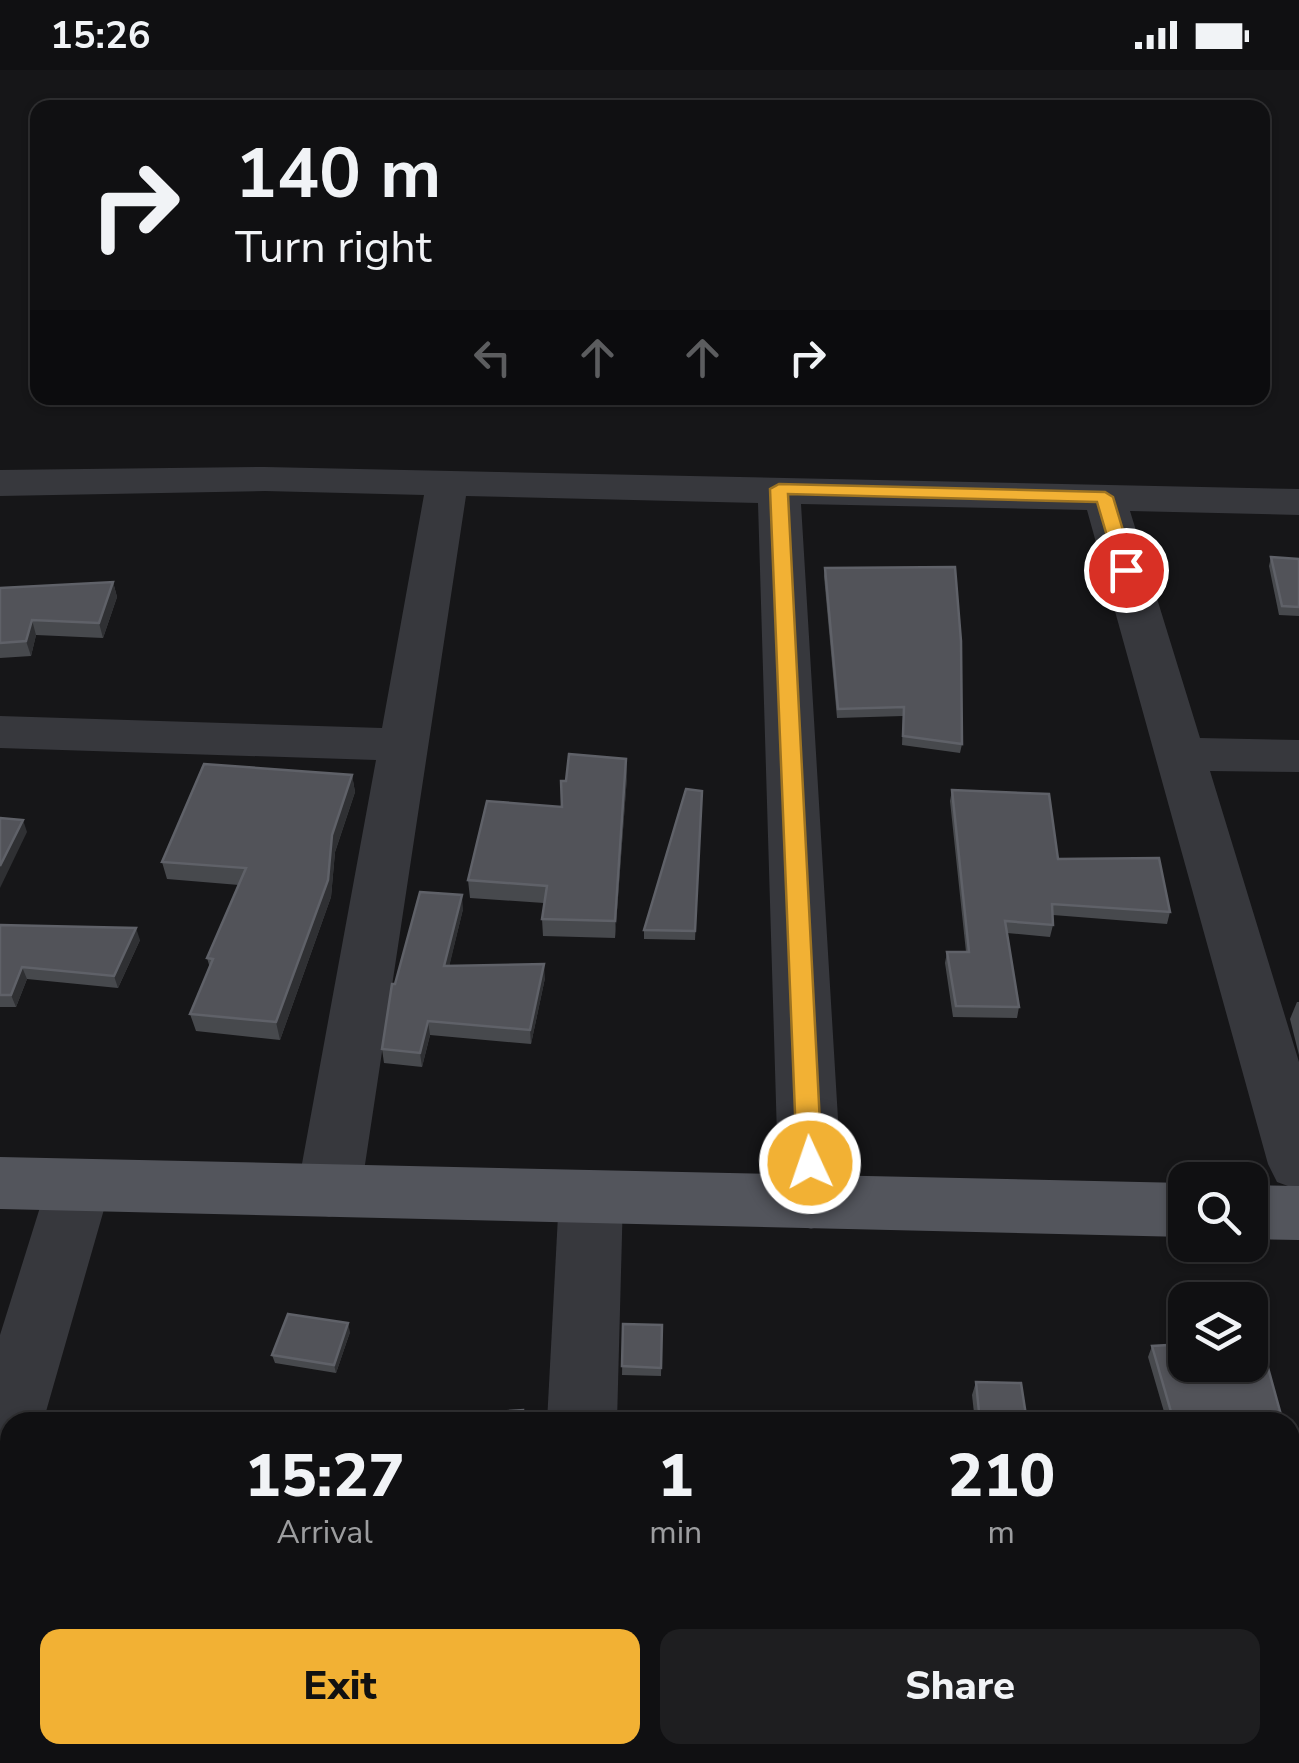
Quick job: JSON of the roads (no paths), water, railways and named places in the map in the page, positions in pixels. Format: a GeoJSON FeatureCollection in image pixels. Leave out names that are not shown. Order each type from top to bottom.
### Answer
{"type":"FeatureCollection","features":[{"type":"Feature","properties":{"kind":"main road"},"geometry":{"type":"LineString","coordinates":[[0,1184],[1168,1210]]}},
{"type":"Feature","properties":{"kind":"main road"},"geometry":{"type":"LineString","coordinates":[[1268,1212],[1299,1212]]}},
{"type":"Feature","properties":{"kind":"street"},"geometry":{"type":"LineString","coordinates":[[0,483],[265,479],[1299,502]]}},
{"type":"Feature","properties":{"kind":"street"},"geometry":{"type":"LineString","coordinates":[[329,1191],[447,483]]}},
{"type":"Feature","properties":{"kind":"street"},"geometry":{"type":"LineString","coordinates":[[779,489],[812,1202]]}},
{"type":"Feature","properties":{"kind":"street"},"geometry":{"type":"LineString","coordinates":[[1105,497],[1299,1164]]}},
{"type":"Feature","properties":{"kind":"street"},"geometry":{"type":"LineString","coordinates":[[0,732],[404,744]]}},
{"type":"Feature","properties":{"kind":"street"},"geometry":{"type":"LineString","coordinates":[[1180,754],[1299,756]]}},
{"type":"Feature","properties":{"kind":"street"},"geometry":{"type":"LineString","coordinates":[[11,1412],[79,1185]]}},
{"type":"Feature","properties":{"kind":"street"},"geometry":{"type":"LineString","coordinates":[[582,1412],[591,1197]]}}]}
